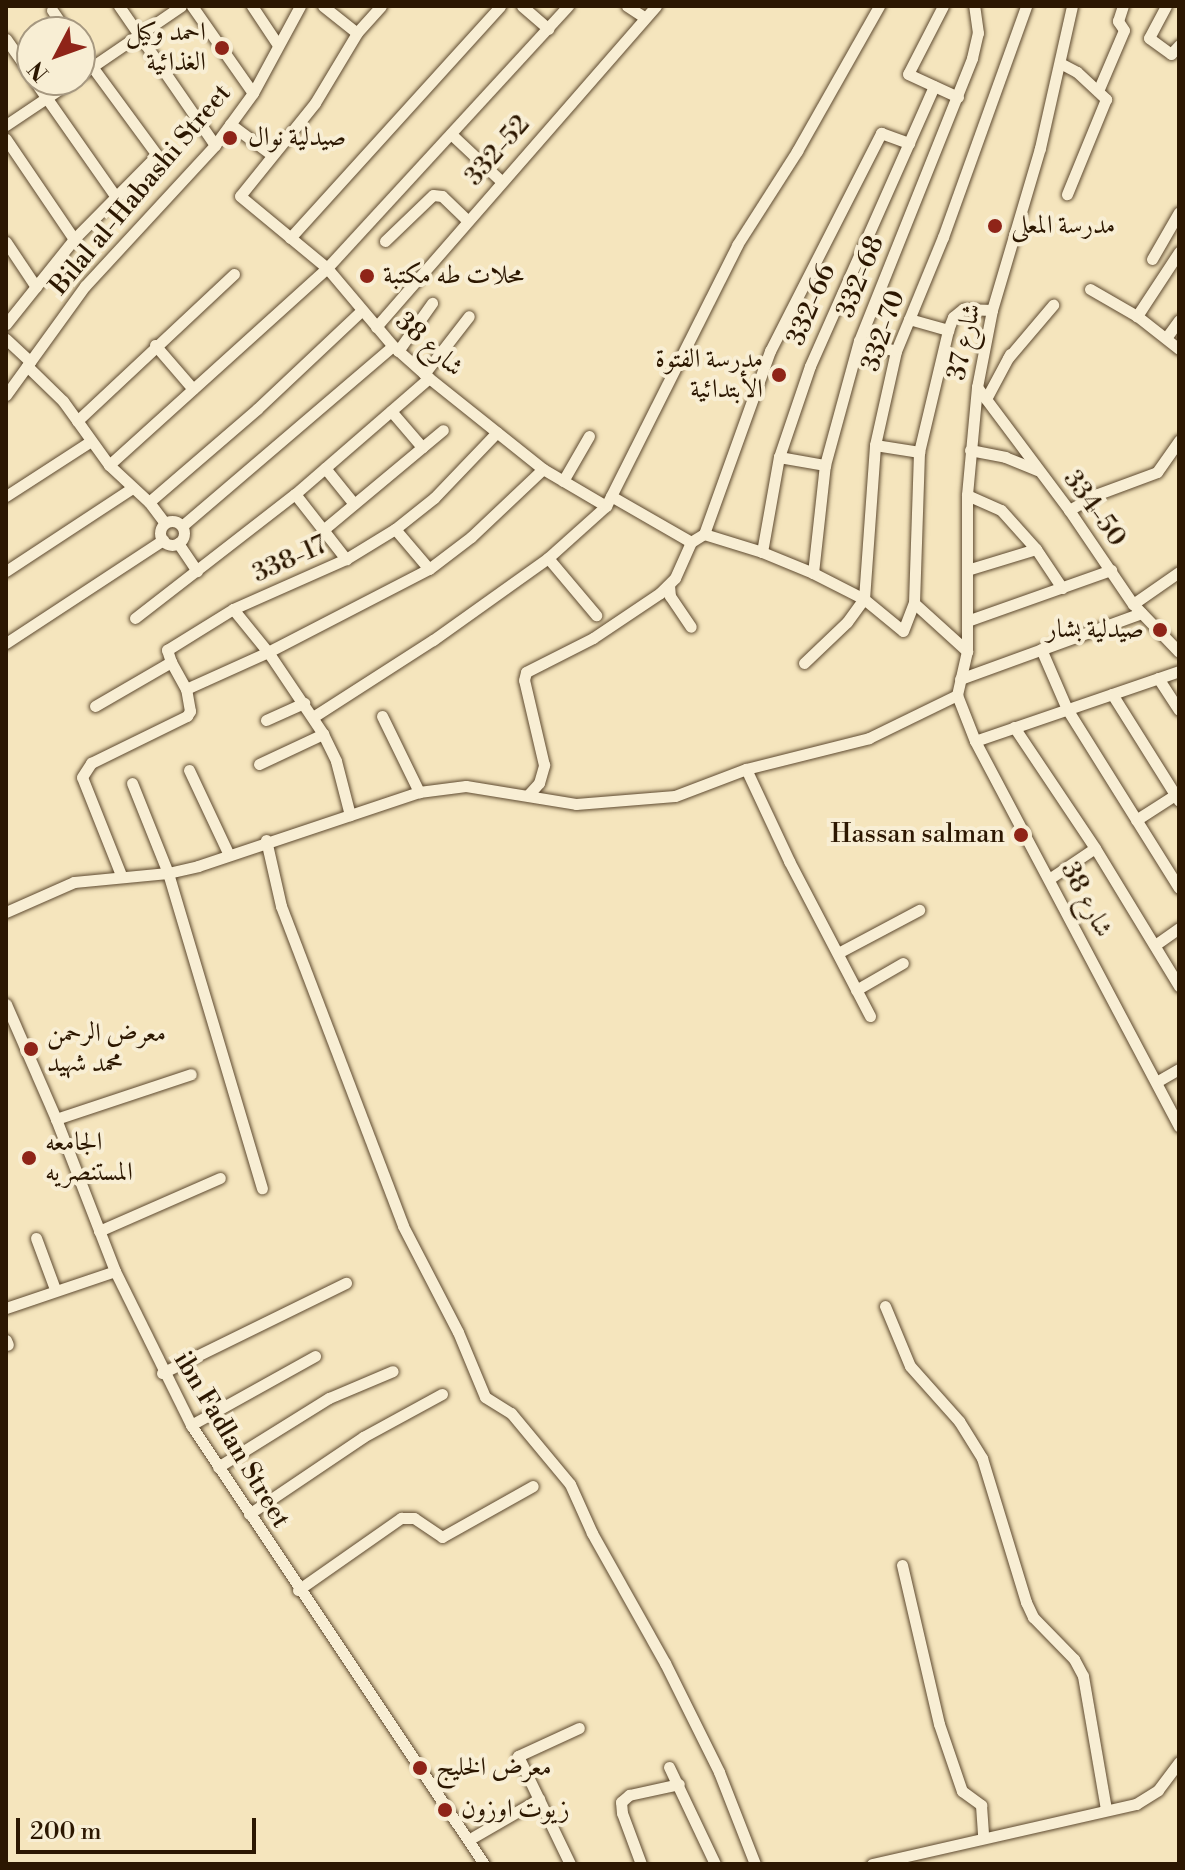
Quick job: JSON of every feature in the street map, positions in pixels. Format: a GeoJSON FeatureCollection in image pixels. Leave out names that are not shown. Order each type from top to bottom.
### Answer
{"type":"FeatureCollection","features":[{"type":"Feature","properties":{"kind":"street"},"geometry":{"type":"LineString","coordinates":[[119,6],[215,145]]}},
{"type":"Feature","properties":{"kind":"street"},"geometry":{"type":"LineString","coordinates":[[96,64],[181,6]]}},
{"type":"Feature","properties":{"kind":"street"},"geometry":{"type":"LineString","coordinates":[[192,6],[253,93]]}},
{"type":"Feature","properties":{"kind":"street"},"geometry":{"type":"LineString","coordinates":[[252,6],[278,45]]}},
{"type":"Feature","properties":{"kind":"street","name":"Bilal al-Habashi Street"},"geometry":{"type":"LineString","coordinates":[[6,395],[85,286],[215,145],[253,93],[300,6]]}},
{"type":"Feature","properties":{"kind":"street"},"geometry":{"type":"LineString","coordinates":[[323,6],[357,33]]}},
{"type":"Feature","properties":{"kind":"street"},"geometry":{"type":"LineString","coordinates":[[230,124],[272,155],[315,103],[357,33],[381,6]]}},
{"type":"Feature","properties":{"kind":"street"},"geometry":{"type":"LineString","coordinates":[[290,238],[500,6]]}},
{"type":"Feature","properties":{"kind":"street"},"geometry":{"type":"LineString","coordinates":[[522,6],[548,29]]}},
{"type":"Feature","properties":{"kind":"street"},"geometry":{"type":"LineString","coordinates":[[109,465],[327,268],[568,6]]}},
{"type":"Feature","properties":{"kind":"street"},"geometry":{"type":"LineString","coordinates":[[627,6],[644,17]]}},
{"type":"Feature","properties":{"kind":"street","name":"332-52"},"geometry":{"type":"LineString","coordinates":[[376,327],[656,6]]}},
{"type":"Feature","properties":{"kind":"street"},"geometry":{"type":"LineString","coordinates":[[313,717],[433,640],[548,558],[609,501],[737,245],[797,151],[879,6]]}},
{"type":"Feature","properties":{"kind":"street"},"geometry":{"type":"LineString","coordinates":[[943,6],[908,74],[958,97]]}},
{"type":"Feature","properties":{"kind":"street","name":"332-68"},"geometry":{"type":"LineString","coordinates":[[813,573],[825,465],[859,341],[958,97],[978,33],[974,6]]}},
{"type":"Feature","properties":{"kind":"street","name":"332-70"},"geometry":{"type":"LineString","coordinates":[[864,599],[875,445],[896,351],[943,237],[1026,6]]}},
{"type":"Feature","properties":{"kind":"street","name":"شارع 37"},"geometry":{"type":"LineString","coordinates":[[957,695],[967,651],[967,495],[977,387],[992,310],[1015,238],[1072,6]]}},
{"type":"Feature","properties":{"kind":"street"},"geometry":{"type":"LineString","coordinates":[[1098,91],[1124,30],[1118,21],[1123,6]]}},
{"type":"Feature","properties":{"kind":"street"},"geometry":{"type":"LineString","coordinates":[[1166,6],[1149,38],[1171,54],[1179,45]]}},
{"type":"Feature","properties":{"kind":"street"},"geometry":{"type":"LineString","coordinates":[[52,10],[56,16]]}},
{"type":"Feature","properties":{"kind":"street"},"geometry":{"type":"LineString","coordinates":[[1060,63],[1098,91],[1106,101],[1067,194]]}},
{"type":"Feature","properties":{"kind":"street"},"geometry":{"type":"LineString","coordinates":[[6,324],[74,239],[157,155],[96,72]]}},
{"type":"Feature","properties":{"kind":"street","name":"332-66"},"geometry":{"type":"LineString","coordinates":[[762,552],[779,457],[826,323],[934,86]]}},
{"type":"Feature","properties":{"kind":"street"},"geometry":{"type":"LineString","coordinates":[[6,125],[50,96]]}},
{"type":"Feature","properties":{"kind":"street"},"geometry":{"type":"LineString","coordinates":[[47,98],[116,197]]}},
{"type":"Feature","properties":{"kind":"street"},"geometry":{"type":"LineString","coordinates":[[529,794],[539,783],[544,765],[524,680],[528,669],[593,638],[669,585],[691,542],[704,534],[770,351],[881,133],[909,143]]}},
{"type":"Feature","properties":{"kind":"street"},"geometry":{"type":"LineString","coordinates":[[451,134],[501,181]]}},
{"type":"Feature","properties":{"kind":"street"},"geometry":{"type":"LineString","coordinates":[[6,139],[74,239]]}},
{"type":"Feature","properties":{"kind":"street","name":"شارع 38"},"geometry":{"type":"LineString","coordinates":[[272,155],[240,196],[327,268],[396,349],[543,469],[691,542]]}},
{"type":"Feature","properties":{"kind":"street"},"geometry":{"type":"LineString","coordinates":[[385,241],[433,195],[442,196],[467,220]]}},
{"type":"Feature","properties":{"kind":"street"},"geometry":{"type":"LineString","coordinates":[[1152,259],[1179,212]]}},
{"type":"Feature","properties":{"kind":"street"},"geometry":{"type":"LineString","coordinates":[[6,242],[36,287]]}},
{"type":"Feature","properties":{"kind":"street"},"geometry":{"type":"LineString","coordinates":[[1137,316],[1179,252]]}},
{"type":"Feature","properties":{"kind":"street"},"geometry":{"type":"LineString","coordinates":[[77,421],[234,274]]}},
{"type":"Feature","properties":{"kind":"street"},"geometry":{"type":"LineString","coordinates":[[1090,289],[1137,316],[1179,349]]}},
{"type":"Feature","properties":{"kind":"street"},"geometry":{"type":"LineString","coordinates":[[182,526],[396,349],[432,303]]}},
{"type":"Feature","properties":{"kind":"street"},"geometry":{"type":"LineString","coordinates":[[1008,358],[1053,305]]}},
{"type":"Feature","properties":{"kind":"street"},"geometry":{"type":"LineString","coordinates":[[704,534],[762,552],[813,573],[864,599],[903,631],[914,603],[919,452],[948,330],[953,317],[963,309],[992,310]]}},
{"type":"Feature","properties":{"kind":"street"},"geometry":{"type":"LineString","coordinates":[[149,502],[257,409],[361,311]]}},
{"type":"Feature","properties":{"kind":"street"},"geometry":{"type":"LineString","coordinates":[[135,618],[295,494],[391,411],[426,376],[469,316]]}},
{"type":"Feature","properties":{"kind":"street"},"geometry":{"type":"LineString","coordinates":[[909,319],[948,330]]}},
{"type":"Feature","properties":{"kind":"street"},"geometry":{"type":"LineString","coordinates":[[1166,338],[1179,320]]}},
{"type":"Feature","properties":{"kind":"street"},"geometry":{"type":"LineString","coordinates":[[6,339],[63,401],[109,465],[131,489],[149,502],[165,523]]}},
{"type":"Feature","properties":{"kind":"street"},"geometry":{"type":"LineString","coordinates":[[986,399],[1017,339]]}},
{"type":"Feature","properties":{"kind":"street"},"geometry":{"type":"LineString","coordinates":[[859,341],[896,351]]}},
{"type":"Feature","properties":{"kind":"street"},"geometry":{"type":"LineString","coordinates":[[155,345],[193,389]]}},
{"type":"Feature","properties":{"kind":"street","name":"334-50"},"geometry":{"type":"LineString","coordinates":[[977,387],[1069,510],[1137,609],[1179,652]]}},
{"type":"Feature","properties":{"kind":"street"},"geometry":{"type":"LineString","coordinates":[[391,411],[422,447]]}},
{"type":"Feature","properties":{"kind":"street"},"geometry":{"type":"LineString","coordinates":[[323,530],[443,430]]}},
{"type":"Feature","properties":{"kind":"street","name":"338-17"},"geometry":{"type":"LineString","coordinates":[[95,706],[171,662],[167,650],[233,609],[346,559],[395,529],[434,498],[497,432]]}},
{"type":"Feature","properties":{"kind":"street"},"geometry":{"type":"LineString","coordinates":[[563,481],[589,436]]}},
{"type":"Feature","properties":{"kind":"street"},"geometry":{"type":"LineString","coordinates":[[1069,510],[1098,494],[1157,472],[1179,440]]}},
{"type":"Feature","properties":{"kind":"street"},"geometry":{"type":"LineString","coordinates":[[6,496],[91,441]]}},
{"type":"Feature","properties":{"kind":"street"},"geometry":{"type":"LineString","coordinates":[[875,445],[919,452]]}},
{"type":"Feature","properties":{"kind":"street"},"geometry":{"type":"LineString","coordinates":[[970,450],[1005,457],[1041,473]]}},
{"type":"Feature","properties":{"kind":"street"},"geometry":{"type":"LineString","coordinates":[[779,457],[825,465]]}},
{"type":"Feature","properties":{"kind":"street"},"geometry":{"type":"LineString","coordinates":[[325,468],[354,504]]}},
{"type":"Feature","properties":{"kind":"street"},"geometry":{"type":"LineString","coordinates":[[186,689],[268,652],[429,569],[471,537],[543,469]]}},
{"type":"Feature","properties":{"kind":"street"},"geometry":{"type":"LineString","coordinates":[[6,571],[131,489]]}},
{"type":"Feature","properties":{"kind":"street"},"geometry":{"type":"LineString","coordinates":[[295,494],[346,559]]}},
{"type":"Feature","properties":{"kind":"street"},"geometry":{"type":"LineString","coordinates":[[967,495],[1001,510],[1036,549],[1062,588]]}},
{"type":"Feature","properties":{"kind":"street"},"geometry":{"type":"LineString","coordinates":[[172,520],[182,526],[183,537],[178,543],[172,545],[163,540],[160,533],[165,523],[172,520]]}},
{"type":"Feature","properties":{"kind":"street"},"geometry":{"type":"LineString","coordinates":[[395,529],[429,569]]}},
{"type":"Feature","properties":{"kind":"street"},"geometry":{"type":"LineString","coordinates":[[6,643],[163,540]]}},
{"type":"Feature","properties":{"kind":"street"},"geometry":{"type":"LineString","coordinates":[[178,543],[197,571]]}},
{"type":"Feature","properties":{"kind":"street"},"geometry":{"type":"LineString","coordinates":[[967,570],[1036,549]]}},
{"type":"Feature","properties":{"kind":"street"},"geometry":{"type":"LineString","coordinates":[[548,558],[596,615]]}},
{"type":"Feature","properties":{"kind":"street"},"geometry":{"type":"LineString","coordinates":[[967,621],[1111,570]]}},
{"type":"Feature","properties":{"kind":"street"},"geometry":{"type":"LineString","coordinates":[[960,679],[1137,609],[1179,572]]}},
{"type":"Feature","properties":{"kind":"street"},"geometry":{"type":"LineString","coordinates":[[669,585],[670,596],[691,627]]}},
{"type":"Feature","properties":{"kind":"street"},"geometry":{"type":"LineString","coordinates":[[804,663],[847,622],[864,599]]}},
{"type":"Feature","properties":{"kind":"street"},"geometry":{"type":"LineString","coordinates":[[914,603],[967,651]]}},
{"type":"Feature","properties":{"kind":"street"},"geometry":{"type":"LineString","coordinates":[[233,609],[268,652],[323,734],[336,761],[350,815]]}},
{"type":"Feature","properties":{"kind":"street"},"geometry":{"type":"LineString","coordinates":[[1041,649],[1067,709],[1179,888]]}},
{"type":"Feature","properties":{"kind":"street"},"geometry":{"type":"LineString","coordinates":[[121,875],[83,786],[84,770],[187,716],[190,711],[186,689],[171,662]]}},
{"type":"Feature","properties":{"kind":"street"},"geometry":{"type":"LineString","coordinates":[[975,741],[1179,671]]}},
{"type":"Feature","properties":{"kind":"street"},"geometry":{"type":"LineString","coordinates":[[1158,678],[1179,710]]}},
{"type":"Feature","properties":{"kind":"street"},"geometry":{"type":"LineString","coordinates":[[1112,694],[1177,798],[1136,820]]}},
{"type":"Feature","properties":{"kind":"street"},"geometry":{"type":"LineString","coordinates":[[6,912],[74,882],[121,875],[168,873],[419,792],[466,786],[576,804],[675,796],[746,769],[869,738],[957,695]]}},
{"type":"Feature","properties":{"kind":"street","name":"شارع 38"},"geometry":{"type":"LineString","coordinates":[[957,695],[975,741],[1158,1081],[1179,1126]]}},
{"type":"Feature","properties":{"kind":"street"},"geometry":{"type":"LineString","coordinates":[[266,720],[304,703]]}},
{"type":"Feature","properties":{"kind":"street"},"geometry":{"type":"LineString","coordinates":[[382,716],[419,792]]}},
{"type":"Feature","properties":{"kind":"street"},"geometry":{"type":"LineString","coordinates":[[1014,727],[1095,848],[1179,986]]}},
{"type":"Feature","properties":{"kind":"street"},"geometry":{"type":"LineString","coordinates":[[259,764],[323,734]]}},
{"type":"Feature","properties":{"kind":"street"},"geometry":{"type":"LineString","coordinates":[[746,769],[870,1016]]}},
{"type":"Feature","properties":{"kind":"street"},"geometry":{"type":"LineString","coordinates":[[189,770],[228,853]]}},
{"type":"Feature","properties":{"kind":"street"},"geometry":{"type":"LineString","coordinates":[[132,783],[168,873],[262,1188]]}},
{"type":"Feature","properties":{"kind":"street"},"geometry":{"type":"LineString","coordinates":[[266,840],[281,906],[403,1226],[458,1332],[485,1397],[511,1413],[570,1484],[592,1533],[665,1663],[719,1772],[755,1864]]}},
{"type":"Feature","properties":{"kind":"street"},"geometry":{"type":"LineString","coordinates":[[1049,879],[1095,848]]}},
{"type":"Feature","properties":{"kind":"street"},"geometry":{"type":"LineString","coordinates":[[838,953],[919,910]]}},
{"type":"Feature","properties":{"kind":"street"},"geometry":{"type":"LineString","coordinates":[[1155,945],[1179,928]]}},
{"type":"Feature","properties":{"kind":"street"},"geometry":{"type":"LineString","coordinates":[[856,990],[903,963]]}},
{"type":"Feature","properties":{"kind":"street","name":"ibn Fadlan Street"},"geometry":{"type":"LineString","coordinates":[[6,1004],[56,1119],[115,1271],[162,1373],[191,1425],[298,1590],[470,1839],[484,1864]]}},
{"type":"Feature","properties":{"kind":"street"},"geometry":{"type":"LineString","coordinates":[[1158,1081],[1179,1069]]}},
{"type":"Feature","properties":{"kind":"street"},"geometry":{"type":"LineString","coordinates":[[56,1119],[191,1074]]}},
{"type":"Feature","properties":{"kind":"street"},"geometry":{"type":"LineString","coordinates":[[99,1231],[220,1178]]}},
{"type":"Feature","properties":{"kind":"street"},"geometry":{"type":"LineString","coordinates":[[36,1238],[55,1289]]}},
{"type":"Feature","properties":{"kind":"street"},"geometry":{"type":"LineString","coordinates":[[6,1308],[115,1271]]}},
{"type":"Feature","properties":{"kind":"street"},"geometry":{"type":"LineString","coordinates":[[162,1373],[346,1283]]}},
{"type":"Feature","properties":{"kind":"street"},"geometry":{"type":"LineString","coordinates":[[885,1306],[910,1366],[959,1421],[982,1458],[1033,1617],[1074,1659],[1083,1676],[1106,1809]]}},
{"type":"Feature","properties":{"kind":"street"},"geometry":{"type":"LineString","coordinates":[[191,1425],[315,1356]]}},
{"type":"Feature","properties":{"kind":"street"},"geometry":{"type":"LineString","coordinates":[[218,1467],[329,1398],[393,1371]]}},
{"type":"Feature","properties":{"kind":"street"},"geometry":{"type":"LineString","coordinates":[[249,1514],[363,1437],[442,1394]]}},
{"type":"Feature","properties":{"kind":"street"},"geometry":{"type":"LineString","coordinates":[[298,1590],[401,1518],[414,1518],[442,1537],[533,1486]]}},
{"type":"Feature","properties":{"kind":"street"},"geometry":{"type":"LineString","coordinates":[[902,1565],[939,1724],[962,1791],[981,1805],[983,1836]]}},
{"type":"Feature","properties":{"kind":"street"},"geometry":{"type":"LineString","coordinates":[[570,1864],[518,1754],[579,1728]]}},
{"type":"Feature","properties":{"kind":"street"},"geometry":{"type":"LineString","coordinates":[[872,1864],[983,1836],[1136,1804],[1158,1790],[1179,1762]]}},
{"type":"Feature","properties":{"kind":"street"},"geometry":{"type":"LineString","coordinates":[[669,1767],[715,1864]]}},
{"type":"Feature","properties":{"kind":"street"},"geometry":{"type":"LineString","coordinates":[[641,1864],[622,1813],[621,1802],[629,1795],[679,1784]]}},
{"type":"Feature","properties":{"kind":"street"},"geometry":{"type":"LineString","coordinates":[[470,1839],[539,1799]]}},
{"type":"Feature","properties":{"kind":"place","name":"احمد وكيل الغذائية"},"geometry":{"type":"Point","coordinates":[222,48]}},
{"type":"Feature","properties":{"kind":"place","name":"صيدلية نوال"},"geometry":{"type":"Point","coordinates":[230,138]}},
{"type":"Feature","properties":{"kind":"place","name":"مدرسة المعلى"},"geometry":{"type":"Point","coordinates":[995,226]}},
{"type":"Feature","properties":{"kind":"place","name":"محلات طه مكتبة"},"geometry":{"type":"Point","coordinates":[367,276]}},
{"type":"Feature","properties":{"kind":"place","name":"مدرسة الفتوة الأبتدائية"},"geometry":{"type":"Point","coordinates":[779,375]}},
{"type":"Feature","properties":{"kind":"place","name":"صيدلية بشار"},"geometry":{"type":"Point","coordinates":[1160,630]}},
{"type":"Feature","properties":{"kind":"place","name":"Hassan salman"},"geometry":{"type":"Point","coordinates":[1021,835]}},
{"type":"Feature","properties":{"kind":"place","name":"معرض الرحمن محمد شهيد"},"geometry":{"type":"Point","coordinates":[31,1049]}},
{"type":"Feature","properties":{"kind":"place","name":"الجامعه المستنصريه"},"geometry":{"type":"Point","coordinates":[29,1158]}},
{"type":"Feature","properties":{"kind":"place","name":"معرض الخليج"},"geometry":{"type":"Point","coordinates":[420,1768]}},
{"type":"Feature","properties":{"kind":"place","name":"زيوت اوزون"},"geometry":{"type":"Point","coordinates":[445,1810]}}]}
